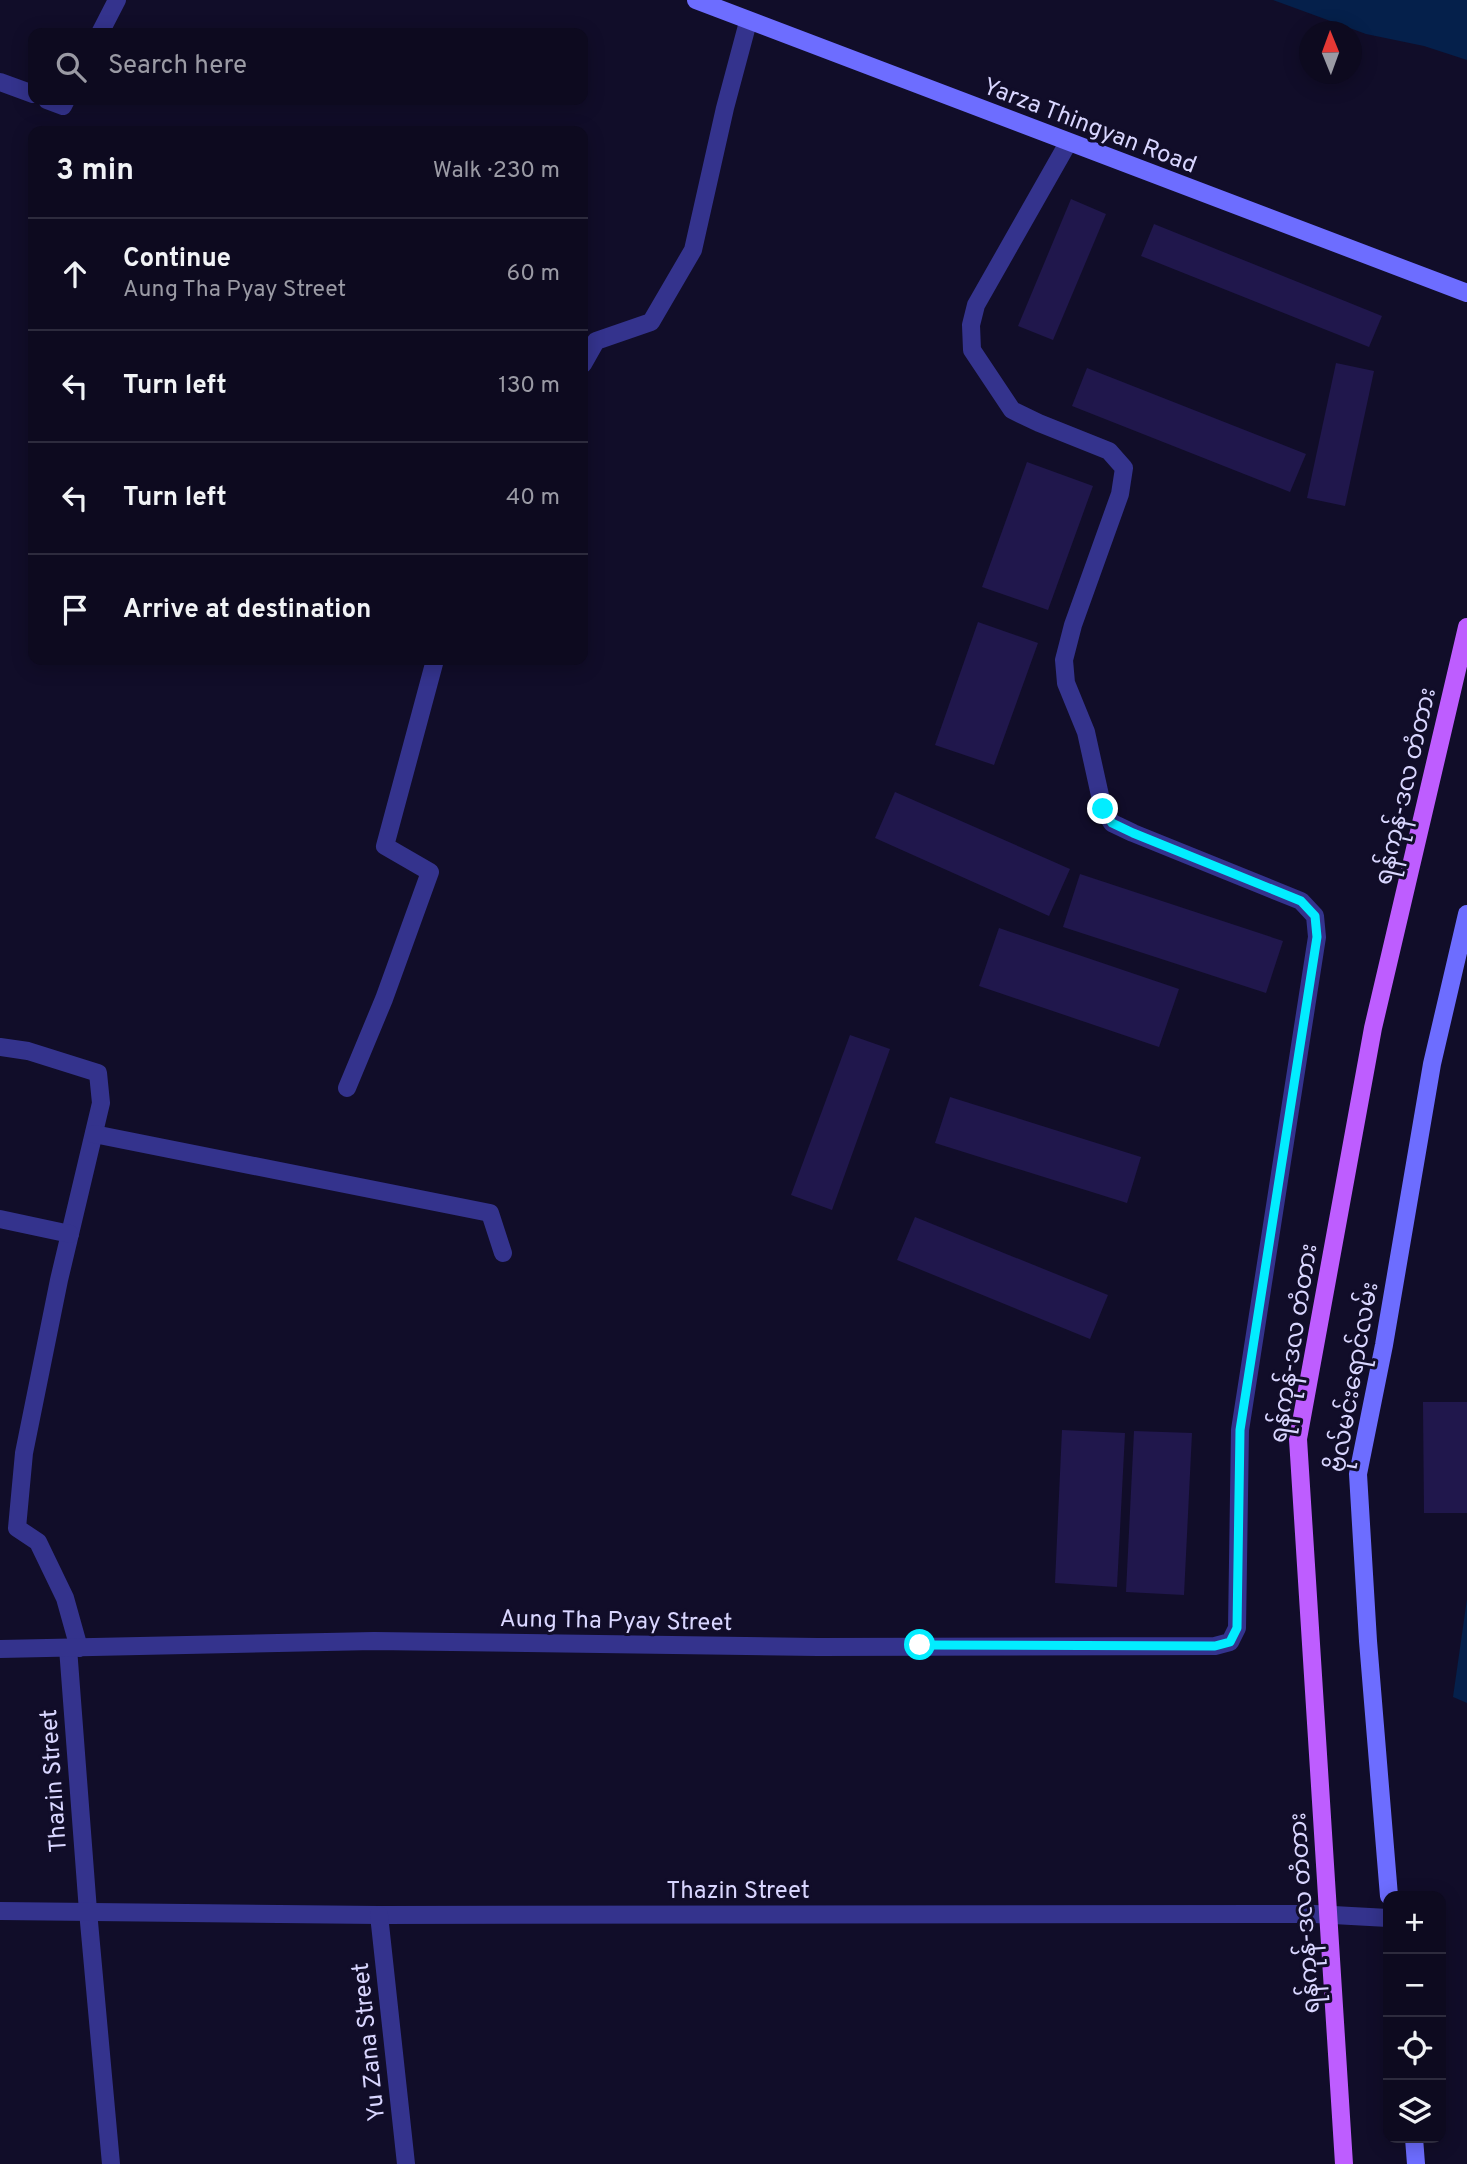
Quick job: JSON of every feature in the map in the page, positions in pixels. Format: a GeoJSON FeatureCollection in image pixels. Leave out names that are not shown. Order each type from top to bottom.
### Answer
{"type":"FeatureCollection","features":[{"type":"Feature","properties":{"kind":"main road","name":"ရန်ကုန်-ဒလ တံတား"},"geometry":{"type":"LineString","coordinates":[[1344,2164],[1298,1438],[1373,1028],[1467,628]]}},
{"type":"Feature","properties":{"kind":"street"},"geometry":{"type":"LineString","coordinates":[[103,28],[117,0]]}},
{"type":"Feature","properties":{"kind":"street","name":"Yarza Thingyan Road"},"geometry":{"type":"LineString","coordinates":[[696,0],[1467,293]]}},
{"type":"Feature","properties":{"kind":"street"},"geometry":{"type":"LineString","coordinates":[[588,355],[596,341],[651,322],[693,250],[725,108],[748,22]]}},
{"type":"Feature","properties":{"kind":"street"},"geometry":{"type":"LineString","coordinates":[[0,82],[28,92]]}},
{"type":"Feature","properties":{"kind":"street","name":"Aung Tha Pyay Street"},"geometry":{"type":"LineString","coordinates":[[0,1649],[374,1641],[818,1647],[1215,1646],[1230,1642],[1237,1628],[1240,1430],[1317,937],[1315,916],[1301,901],[1112,823],[1103,809],[1086,732],[1066,683],[1064,660],[1073,625],[1120,494],[1124,468],[1110,451],[1012,410],[972,350],[971,325],[976,305],[1069,143]]}},
{"type":"Feature","properties":{"kind":"street"},"geometry":{"type":"LineString","coordinates":[[347,1088],[384,999],[430,872],[385,845],[434,665]]}},
{"type":"Feature","properties":{"kind":"street","name":"ဗိုလ်မင်းရောင်လမ်း"},"geometry":{"type":"LineString","coordinates":[[1389,1891],[1357,1475],[1386,1331],[1432,1064],[1467,915]]}},
{"type":"Feature","properties":{"kind":"street"},"geometry":{"type":"LineString","coordinates":[[0,1047],[28,1051],[98,1073],[101,1102],[70,1234],[0,1219]]}},
{"type":"Feature","properties":{"kind":"street"},"geometry":{"type":"LineString","coordinates":[[94,1134],[489,1213],[503,1253]]}},
{"type":"Feature","properties":{"kind":"street","name":"Thazin Street"},"geometry":{"type":"LineString","coordinates":[[70,1234],[24,1453],[17,1528],[38,1542],[65,1598],[73,1648],[88,1911],[111,2164]]}},
{"type":"Feature","properties":{"kind":"street","name":"Thazin Street"},"geometry":{"type":"LineString","coordinates":[[0,1911],[379,1915],[1315,1914],[1383,1918]]}},
{"type":"Feature","properties":{"kind":"street","name":"Yu Zana Street"},"geometry":{"type":"LineString","coordinates":[[379,1915],[406,2164]]}},
{"type":"Feature","properties":{"kind":"street"},"geometry":{"type":"LineString","coordinates":[[1414,2143],[1416,2164]]}},
{"type":"Feature","properties":{"kind":"water"},"geometry":{"type":"Polygon","coordinates":[[[1273,0],[1467,0],[1467,60],[1424,46],[1362,33],[1362,21],[1330,21],[1273,0]]]}},
{"type":"Feature","properties":{"kind":"water"},"geometry":{"type":"Polygon","coordinates":[[[1467,1599],[1467,1703],[1453,1697],[1467,1599]]]}},
{"type":"Feature","properties":{"kind":"building"},"geometry":{"type":"Polygon","coordinates":[[[1071,199],[1106,214],[1053,340],[1018,326],[1071,199]]]}},
{"type":"Feature","properties":{"kind":"building"},"geometry":{"type":"Polygon","coordinates":[[[1154,224],[1382,316],[1369,347],[1141,256],[1154,224]]]}},
{"type":"Feature","properties":{"kind":"building"},"geometry":{"type":"Polygon","coordinates":[[[1336,363],[1374,371],[1345,506],[1307,498],[1336,363]]]}},
{"type":"Feature","properties":{"kind":"building"},"geometry":{"type":"Polygon","coordinates":[[[1087,368],[1306,454],[1290,492],[1072,406],[1087,368]]]}},
{"type":"Feature","properties":{"kind":"building"},"geometry":{"type":"Polygon","coordinates":[[[1027,462],[1093,486],[1048,610],[982,587],[1027,462]]]}},
{"type":"Feature","properties":{"kind":"building"},"geometry":{"type":"Polygon","coordinates":[[[978,622],[1038,643],[994,765],[935,745],[978,622]]]}},
{"type":"Feature","properties":{"kind":"building"},"geometry":{"type":"Polygon","coordinates":[[[895,792],[1070,869],[1049,916],[875,838],[895,792]]]}},
{"type":"Feature","properties":{"kind":"building"},"geometry":{"type":"Polygon","coordinates":[[[1080,874],[1283,941],[1266,993],[1063,927],[1080,874]]]}},
{"type":"Feature","properties":{"kind":"building"},"geometry":{"type":"Polygon","coordinates":[[[999,928],[1179,989],[1159,1047],[979,986],[999,928]]]}},
{"type":"Feature","properties":{"kind":"building"},"geometry":{"type":"Polygon","coordinates":[[[850,1035],[890,1049],[832,1210],[791,1195],[850,1035]]]}},
{"type":"Feature","properties":{"kind":"building"},"geometry":{"type":"Polygon","coordinates":[[[950,1097],[1141,1157],[1127,1203],[935,1143],[950,1097]]]}},
{"type":"Feature","properties":{"kind":"building"},"geometry":{"type":"Polygon","coordinates":[[[915,1217],[1108,1295],[1090,1339],[897,1260],[915,1217]]]}},
{"type":"Feature","properties":{"kind":"building"},"geometry":{"type":"Polygon","coordinates":[[[1423,1402],[1467,1402],[1467,1513],[1424,1513],[1423,1402]]]}},
{"type":"Feature","properties":{"kind":"building"},"geometry":{"type":"Polygon","coordinates":[[[1062,1430],[1125,1433],[1117,1587],[1055,1583],[1062,1430]]]}},
{"type":"Feature","properties":{"kind":"building"},"geometry":{"type":"Polygon","coordinates":[[[1134,1431],[1192,1433],[1184,1595],[1126,1592],[1134,1431]]]}},
{"type":"Feature","properties":{"kind":"route"},"geometry":{"type":"LineString","coordinates":[[920,1645],[1215,1646],[1230,1642],[1237,1628],[1240,1430],[1317,937],[1315,916],[1301,901],[1112,823],[1103,809]]}}]}
